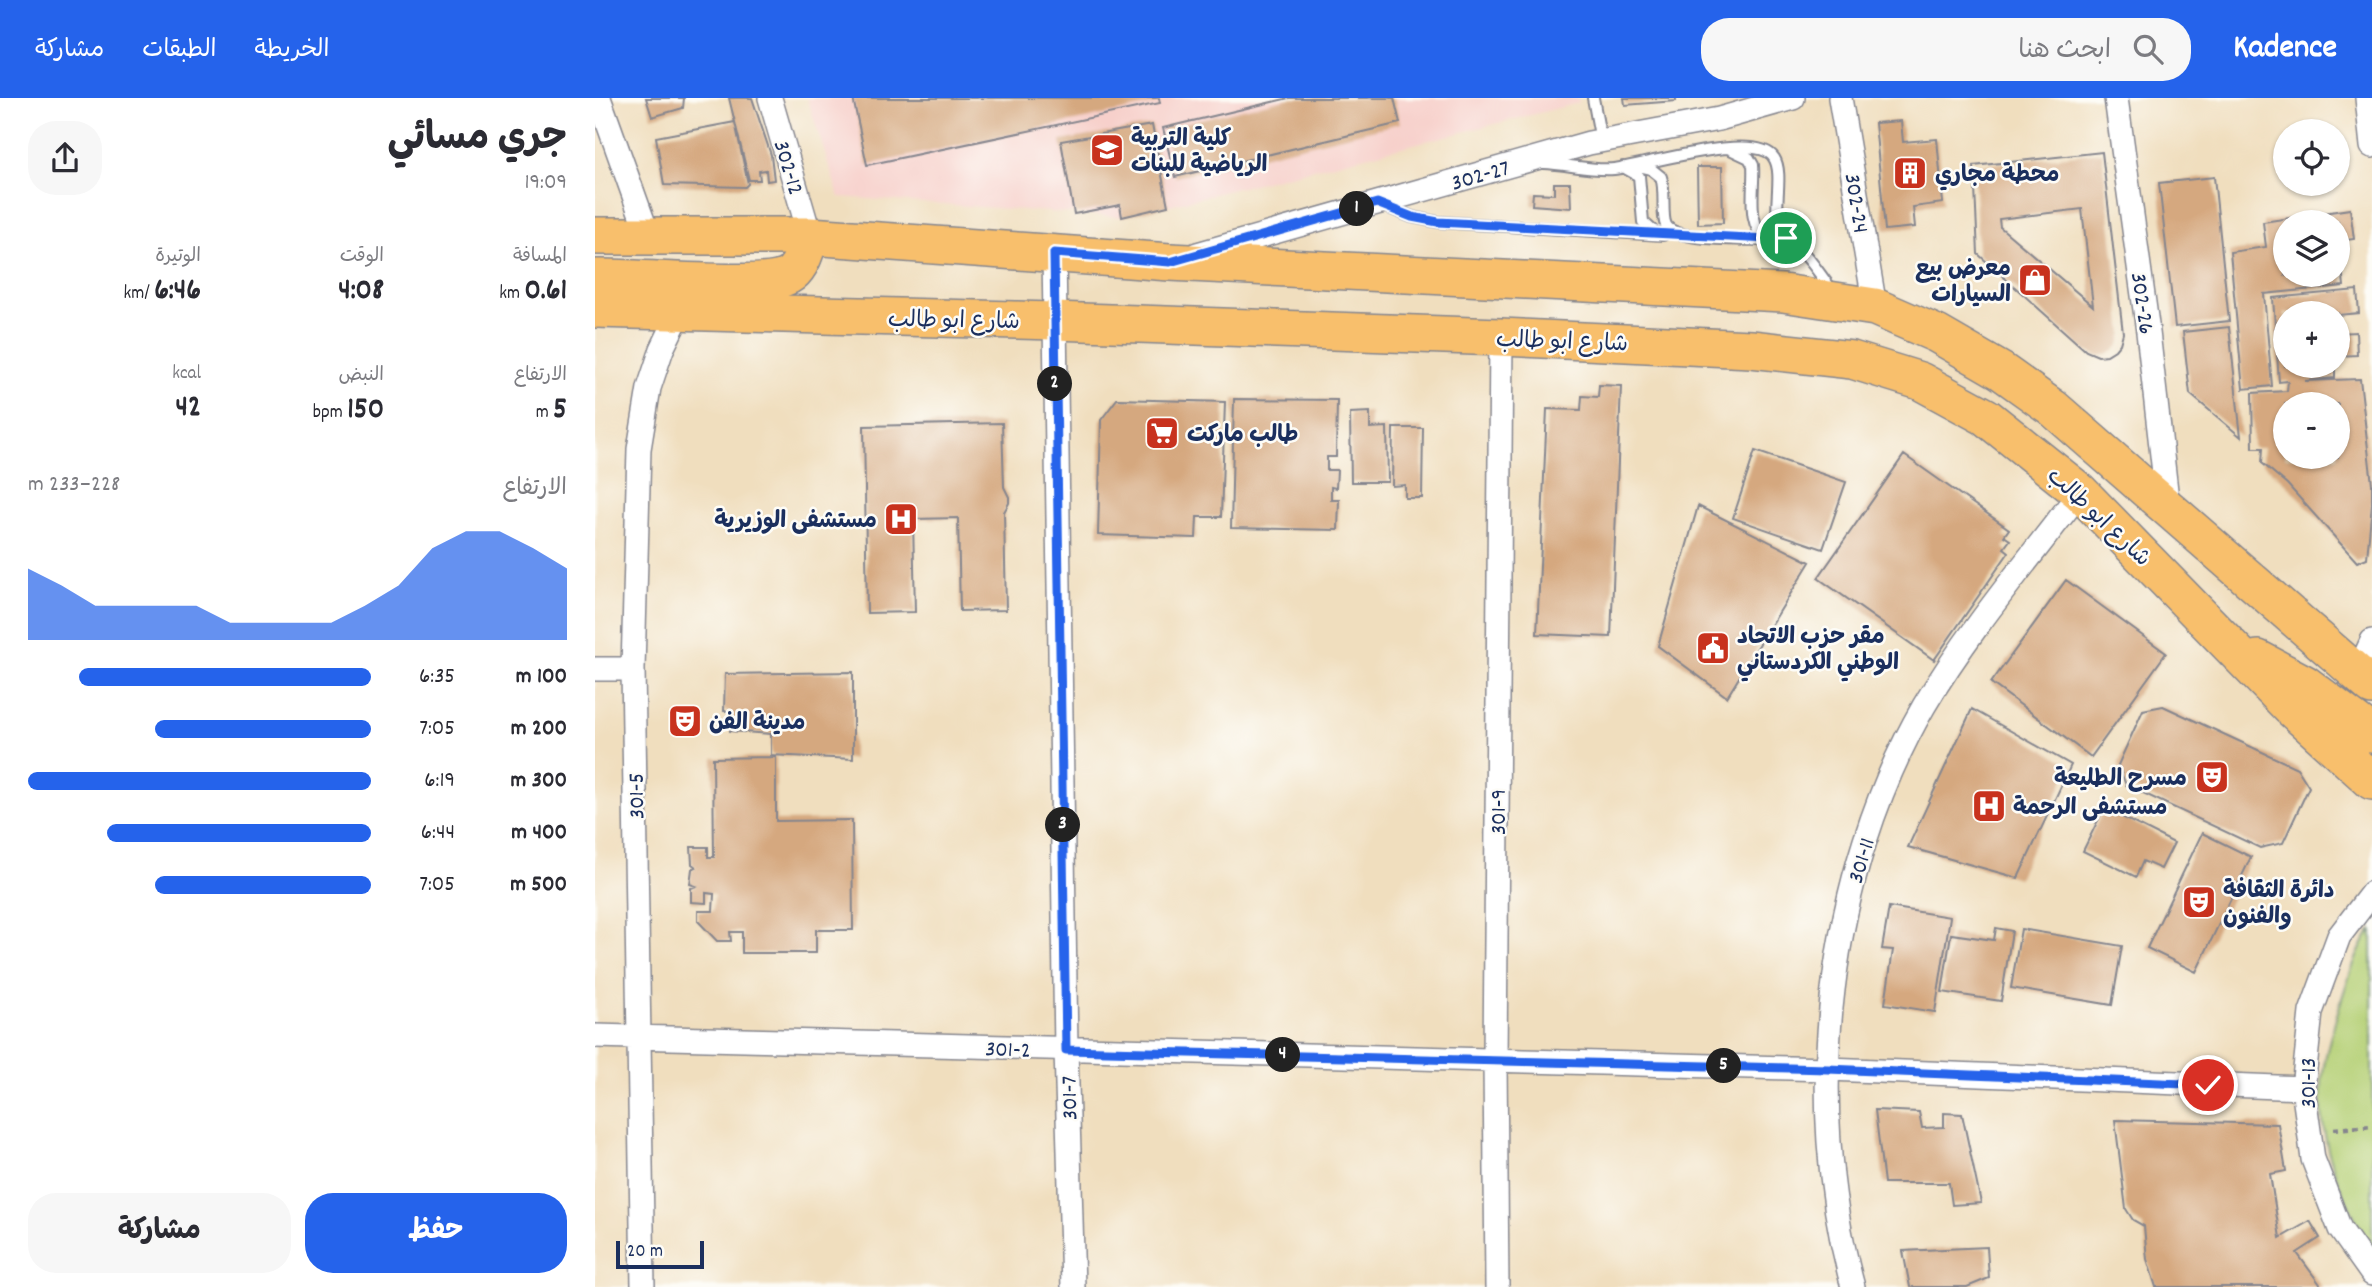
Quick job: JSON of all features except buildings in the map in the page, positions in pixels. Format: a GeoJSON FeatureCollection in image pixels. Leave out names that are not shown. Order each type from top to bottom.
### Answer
{"type":"FeatureCollection","features":[{"type":"Feature","properties":{"kind":"main road","name":"شارع ابو طالب"},"geometry":{"type":"LineString","coordinates":[[595,236],[810,236],[1170,262],[1783,293],[1866,306],[1937,334],[2001,370],[2053,408],[2364,680]]}},
{"type":"Feature","properties":{"kind":"main road"},"geometry":{"type":"LineString","coordinates":[[595,278],[619,276],[734,283],[773,281],[789,276],[799,266],[810,236]]}},
{"type":"Feature","properties":{"kind":"main road","name":"شارع ابو طالب"},"geometry":{"type":"LineString","coordinates":[[595,310],[1054,321],[1501,337],[1751,349],[1851,360],[1920,381],[1986,418],[2080,492],[2291,708],[2372,781]]}},
{"type":"Feature","properties":{"kind":"main road"},"geometry":{"type":"LineString","coordinates":[[2226,642],[2305,684],[2372,734]]}},
{"type":"Feature","properties":{"kind":"street"},"geometry":{"type":"LineString","coordinates":[[599,98],[648,235]]}},
{"type":"Feature","properties":{"kind":"street","name":"302-12"},"geometry":{"type":"LineString","coordinates":[[769,98],[810,236]]}},
{"type":"Feature","properties":{"kind":"street","name":"302-27"},"geometry":{"type":"LineString","coordinates":[[1170,262],[1717,108],[1793,98]]}},
{"type":"Feature","properties":{"kind":"street","name":"302-24"},"geometry":{"type":"LineString","coordinates":[[1840,98],[1866,306]]}},
{"type":"Feature","properties":{"kind":"street","name":"302-26"},"geometry":{"type":"LineString","coordinates":[[2116,98],[2168,508]]}},
{"type":"Feature","properties":{"kind":"street"},"geometry":{"type":"LineString","coordinates":[[2367,98],[2372,146]]}},
{"type":"Feature","properties":{"kind":"street","name":"301-7"},"geometry":{"type":"LineString","coordinates":[[1054,253],[1066,1050],[1073,1287]]}},
{"type":"Feature","properties":{"kind":"street","name":"301-5"},"geometry":{"type":"LineString","coordinates":[[643,1287],[633,669],[639,449],[649,387],[662,349],[680,312]]}},
{"type":"Feature","properties":{"kind":"street","name":"301-9"},"geometry":{"type":"LineString","coordinates":[[1497,1287],[1495,1060],[1501,337]]}},
{"type":"Feature","properties":{"kind":"street","name":"301-11"},"geometry":{"type":"LineString","coordinates":[[1853,1287],[1838,1221],[1832,1171],[1828,1069],[1836,961],[1860,856],[1899,755],[1924,707],[1952,662],[2080,492]]}},
{"type":"Feature","properties":{"kind":"street"},"geometry":{"type":"LineString","coordinates":[[2364,680],[2372,641]]}},
{"type":"Feature","properties":{"kind":"street"},"geometry":{"type":"LineString","coordinates":[[595,669],[633,669]]}},
{"type":"Feature","properties":{"kind":"street","name":"301-13"},"geometry":{"type":"LineString","coordinates":[[2372,893],[2339,936],[2311,1012],[2303,1088],[2313,1159],[2340,1228],[2372,1274]]}},
{"type":"Feature","properties":{"kind":"street","name":"301-2"},"geometry":{"type":"LineString","coordinates":[[595,1036],[1828,1069],[2303,1088]]}},
{"type":"Feature","properties":{"kind":"lane"},"geometry":{"type":"LineString","coordinates":[[1593,98],[1601,141]]}},
{"type":"Feature","properties":{"kind":"lane"},"geometry":{"type":"LineString","coordinates":[[1625,167],[1726,147],[1751,147],[1768,152],[1776,164],[1778,223],[1783,236],[1806,255],[1833,292],[1866,306]]}},
{"type":"Feature","properties":{"kind":"lane"},"geometry":{"type":"LineString","coordinates":[[1726,147],[1749,158],[1753,165],[1755,222],[1758,232],[1767,240]]}},
{"type":"Feature","properties":{"kind":"lane"},"geometry":{"type":"LineString","coordinates":[[1514,164],[1558,164],[1601,169],[1645,167],[1661,177],[1666,225],[1686,236]]}},
{"type":"Feature","properties":{"kind":"lane"},"geometry":{"type":"LineString","coordinates":[[1625,167],[1636,173],[1640,179],[1644,225],[1652,232],[1663,235]]}},
{"type":"Feature","properties":{"kind":"lane"},"geometry":{"type":"LineString","coordinates":[[1377,203],[1412,217],[1438,222],[1789,240]]}},
{"type":"Feature","properties":{"kind":"path"},"geometry":{"type":"LineString","coordinates":[[2309,1131],[2372,1126]]}},
{"type":"Feature","properties":{"kind":"shaded area","name":"كلية التربية الرياضية للبنات"},"geometry":{"type":"Polygon","coordinates":[[[807,98],[1578,98],[1579,103],[1122,217],[839,197],[807,98]]]}},
{"type":"Feature","properties":{"kind":"green space"},"geometry":{"type":"Polygon","coordinates":[[[2372,930],[2372,1248],[2350,1209],[2333,1168],[2321,1104],[2327,1050],[2344,990],[2354,962],[2372,930]]]}},
{"type":"Feature","properties":{"kind":"place","name":"كلية التربية الرياضية للبنات"},"geometry":{"type":"Point","coordinates":[1107,150]}},
{"type":"Feature","properties":{"kind":"place","name":"محطة مجاري"},"geometry":{"type":"Point","coordinates":[1910,173]}},
{"type":"Feature","properties":{"kind":"place","name":"معرض بيع السيارات"},"geometry":{"type":"Point","coordinates":[2035,280]}},
{"type":"Feature","properties":{"kind":"place","name":"طالب ماركت"},"geometry":{"type":"Point","coordinates":[1162,433]}},
{"type":"Feature","properties":{"kind":"place","name":"مستشفى الوزيرية"},"geometry":{"type":"Point","coordinates":[901,519]}},
{"type":"Feature","properties":{"kind":"place","name":"مقر حزب الاتحاد الوطني الكردستاني"},"geometry":{"type":"Point","coordinates":[1713,648]}},
{"type":"Feature","properties":{"kind":"place","name":"مدينة الفن"},"geometry":{"type":"Point","coordinates":[685,721]}},
{"type":"Feature","properties":{"kind":"place","name":"مسرح الطليعة"},"geometry":{"type":"Point","coordinates":[2212,777]}},
{"type":"Feature","properties":{"kind":"place","name":"مستشفى الرحمة"},"geometry":{"type":"Point","coordinates":[1989,806]}},
{"type":"Feature","properties":{"kind":"place","name":"دائرة الثقافة والفنون"},"geometry":{"type":"Point","coordinates":[2199,902]}},
{"type":"Feature","properties":{"kind":"route"},"geometry":{"type":"LineString","coordinates":[[1786,238],[1789,240],[1438,222],[1412,217],[1377,203],[1170,262],[1054,253],[1066,1050],[1828,1069],[2208,1085]]}}]}
